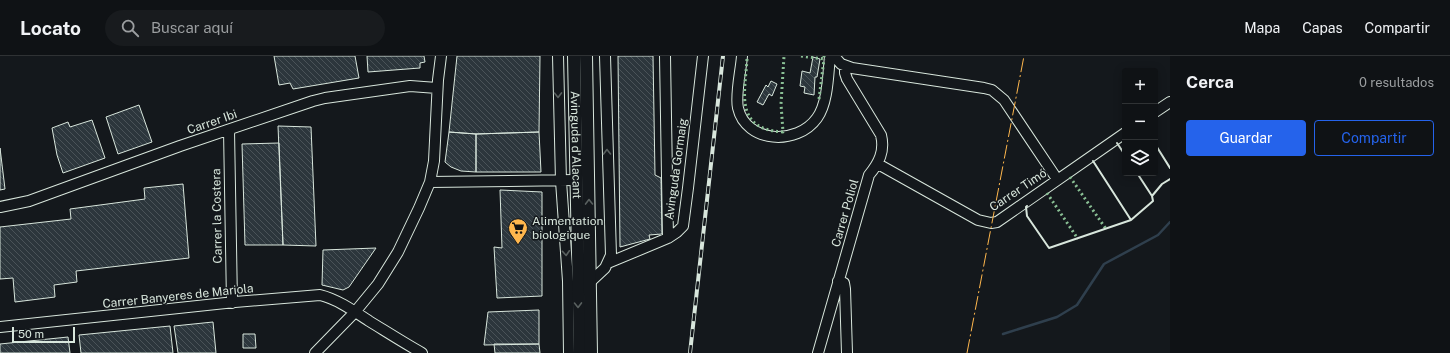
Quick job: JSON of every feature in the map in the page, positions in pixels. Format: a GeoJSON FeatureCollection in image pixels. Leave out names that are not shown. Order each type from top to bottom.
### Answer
{"type":"FeatureCollection","features":[{"type":"Feature","properties":{"kind":"main road","name":"Avinguda d'Alacant"},"geometry":{"type":"LineString","coordinates":[[574,56],[580,353]]}},
{"type":"Feature","properties":{"kind":"main road","name":"Avinguda d'Alacant"},"geometry":{"type":"LineString","coordinates":[[586,56],[591,353]]}},
{"type":"Feature","properties":{"kind":"street"},"geometry":{"type":"LineString","coordinates":[[315,353],[355,312],[378,284],[398,252],[419,208],[430,182],[434,161],[437,88],[441,56]]}},
{"type":"Feature","properties":{"kind":"street"},"geometry":{"type":"LineString","coordinates":[[558,56],[560,180],[568,281],[569,353]]}},
{"type":"Feature","properties":{"kind":"street"},"geometry":{"type":"LineString","coordinates":[[590,282],[608,263],[611,250],[607,160],[605,56]]}},
{"type":"Feature","properties":{"kind":"street"},"geometry":{"type":"LineString","coordinates":[[665,56],[668,238]]}},
{"type":"Feature","properties":{"kind":"street","name":"Avinguda Gormaig"},"geometry":{"type":"LineString","coordinates":[[608,263],[668,238],[682,226],[703,56]]}},
{"type":"Feature","properties":{"kind":"street"},"geometry":{"type":"LineString","coordinates":[[742,56],[738,101],[740,112],[743,118],[753,129],[765,135],[777,137],[788,136],[800,132],[810,126],[818,117],[825,98],[830,56]]}},
{"type":"Feature","properties":{"kind":"street"},"geometry":{"type":"LineString","coordinates":[[834,56],[846,66],[992,90],[1009,107],[1058,179]]}},
{"type":"Feature","properties":{"kind":"street","name":"Carrer Poliol"},"geometry":{"type":"LineString","coordinates":[[818,353],[869,175],[878,164],[883,141],[881,135],[847,79],[845,73],[846,66]]}},
{"type":"Feature","properties":{"kind":"street","name":"Carrer Ibi"},"geometry":{"type":"LineString","coordinates":[[0,207],[29,201],[229,130],[325,98],[410,86],[437,88]]}},
{"type":"Feature","properties":{"kind":"street"},"geometry":{"type":"LineString","coordinates":[[1158,110],[1170,102]]}},
{"type":"Feature","properties":{"kind":"street","name":"Carrer la Costera"},"geometry":{"type":"LineString","coordinates":[[229,130],[232,303]]}},
{"type":"Feature","properties":{"kind":"street","name":"Carrer Timó"},"geometry":{"type":"LineString","coordinates":[[878,164],[978,220],[991,223],[997,222],[1122,135]]}},
{"type":"Feature","properties":{"kind":"street"},"geometry":{"type":"LineString","coordinates":[[430,182],[576,180]]}},
{"type":"Feature","properties":{"kind":"street"},"geometry":{"type":"LineString","coordinates":[[838,281],[844,283],[845,289],[847,353]]}},
{"type":"Feature","properties":{"kind":"street","name":"Carrer Banyeres de Mariola"},"geometry":{"type":"LineString","coordinates":[[0,327],[320,295],[333,299],[422,353]]}},
{"type":"Feature","properties":{"kind":"building"},"geometry":{"type":"Polygon","coordinates":[[[274,56],[355,56],[359,78],[293,89],[290,83],[279,85],[274,56]]]}},
{"type":"Feature","properties":{"kind":"building"},"geometry":{"type":"Polygon","coordinates":[[[367,56],[424,56],[425,62],[420,63],[420,68],[368,72],[367,56]]]}},
{"type":"Feature","properties":{"kind":"building"},"geometry":{"type":"Polygon","coordinates":[[[457,56],[540,56],[539,132],[476,134],[449,132],[457,56]]]}},
{"type":"Feature","properties":{"kind":"building"},"geometry":{"type":"Polygon","coordinates":[[[618,56],[653,56],[655,175],[661,178],[662,234],[649,235],[650,239],[620,247],[618,56]]]}},
{"type":"Feature","properties":{"kind":"building"},"geometry":{"type":"Polygon","coordinates":[[[813,57],[820,59],[817,77],[815,77],[814,95],[804,93],[805,87],[800,86],[802,71],[810,73],[813,57]]]}},
{"type":"Feature","properties":{"kind":"building"},"geometry":{"type":"Polygon","coordinates":[[[771,81],[777,84],[772,96],[769,94],[763,105],[757,102],[766,85],[768,87],[771,81]]]}},
{"type":"Feature","properties":{"kind":"building"},"geometry":{"type":"Polygon","coordinates":[[[139,105],[152,142],[118,154],[106,117],[139,105]]]}},
{"type":"Feature","properties":{"kind":"building"},"geometry":{"type":"Polygon","coordinates":[[[92,120],[105,158],[63,173],[57,155],[52,128],[68,122],[70,127],[92,120]]]}},
{"type":"Feature","properties":{"kind":"building"},"geometry":{"type":"Polygon","coordinates":[[[278,126],[311,127],[316,246],[283,245],[278,126]]]}},
{"type":"Feature","properties":{"kind":"building"},"geometry":{"type":"Polygon","coordinates":[[[449,132],[476,134],[476,172],[461,171],[451,167],[445,162],[449,132]]]}},
{"type":"Feature","properties":{"kind":"building"},"geometry":{"type":"Polygon","coordinates":[[[539,132],[541,172],[476,172],[476,134],[539,132]]]}},
{"type":"Feature","properties":{"kind":"building"},"geometry":{"type":"Polygon","coordinates":[[[279,143],[283,245],[245,245],[242,144],[279,143]]]}},
{"type":"Feature","properties":{"kind":"building"},"geometry":{"type":"Polygon","coordinates":[[[0,148],[5,189],[0,190],[0,148]]]}},
{"type":"Feature","properties":{"kind":"building"},"geometry":{"type":"Polygon","coordinates":[[[183,184],[189,258],[76,271],[77,282],[54,285],[55,297],[15,302],[13,278],[0,279],[0,227],[71,219],[70,209],[145,199],[144,188],[183,184]]]}},
{"type":"Feature","properties":{"kind":"building"},"geometry":{"type":"Polygon","coordinates":[[[500,190],[542,192],[542,296],[497,298],[494,247],[502,248],[500,190]]]}},
{"type":"Feature","properties":{"kind":"building"},"geometry":{"type":"Polygon","coordinates":[[[376,248],[349,287],[343,290],[322,285],[323,250],[376,248]]]}},
{"type":"Feature","properties":{"kind":"building"},"geometry":{"type":"Polygon","coordinates":[[[539,310],[539,344],[484,345],[488,312],[539,310]]]}},
{"type":"Feature","properties":{"kind":"building"},"geometry":{"type":"Polygon","coordinates":[[[213,322],[216,353],[178,353],[174,326],[213,322]]]}},
{"type":"Feature","properties":{"kind":"building"},"geometry":{"type":"Polygon","coordinates":[[[170,326],[173,353],[81,353],[79,335],[170,326]]]}},
{"type":"Feature","properties":{"kind":"building"},"geometry":{"type":"Polygon","coordinates":[[[243,334],[255,334],[256,348],[243,348],[243,334]]]}},
{"type":"Feature","properties":{"kind":"building"},"geometry":{"type":"Polygon","coordinates":[[[68,337],[70,353],[0,353],[0,344],[68,337]]]}},
{"type":"Feature","properties":{"kind":"building"},"geometry":{"type":"Polygon","coordinates":[[[494,344],[539,344],[540,353],[495,353],[494,344]]]}},
{"type":"Feature","properties":{"kind":"waterway"},"geometry":{"type":"LineString","coordinates":[[1003,334],[1057,317],[1077,305],[1104,264],[1158,235],[1170,222]]}},
{"type":"Feature","properties":{"kind":"railway"},"geometry":{"type":"LineString","coordinates":[[690,353],[723,56]]}},
{"type":"Feature","properties":{"kind":"hedge"},"geometry":{"type":"LineString","coordinates":[[747,59],[745,97],[746,108],[750,117],[756,124],[767,129],[783,132],[781,104],[784,56]]}},
{"type":"Feature","properties":{"kind":"hedge"},"geometry":{"type":"LineString","coordinates":[[801,56],[824,59],[824,56]]}},
{"type":"Feature","properties":{"kind":"hedge"},"geometry":{"type":"LineString","coordinates":[[819,99],[824,59]]}},
{"type":"Feature","properties":{"kind":"hedge"},"geometry":{"type":"LineString","coordinates":[[1070,177],[1106,229]]}},
{"type":"Feature","properties":{"kind":"hedge"},"geometry":{"type":"LineString","coordinates":[[1047,193],[1078,239]]}},
{"type":"Feature","properties":{"kind":"wall"},"geometry":{"type":"LineString","coordinates":[[1117,143],[1122,150]]}},
{"type":"Feature","properties":{"kind":"wall"},"geometry":{"type":"LineString","coordinates":[[1158,149],[1170,168]]}},
{"type":"Feature","properties":{"kind":"wall"},"geometry":{"type":"LineString","coordinates":[[1093,161],[1131,220]]}},
{"type":"Feature","properties":{"kind":"wall"},"geometry":{"type":"LineString","coordinates":[[1139,176],[1152,196]]}},
{"type":"Feature","properties":{"kind":"wall"},"geometry":{"type":"LineString","coordinates":[[1027,206],[1027,216],[1049,248],[1131,220],[1153,201],[1152,196],[1162,184],[1170,179]]}},
{"type":"Feature","properties":{"kind":"power"},"geometry":{"type":"LineString","coordinates":[[967,353],[1024,56]]}},
{"type":"Feature","properties":{"kind":"place","name":"Alimentation biologique"},"geometry":{"type":"Point","coordinates":[518,245]}}]}
